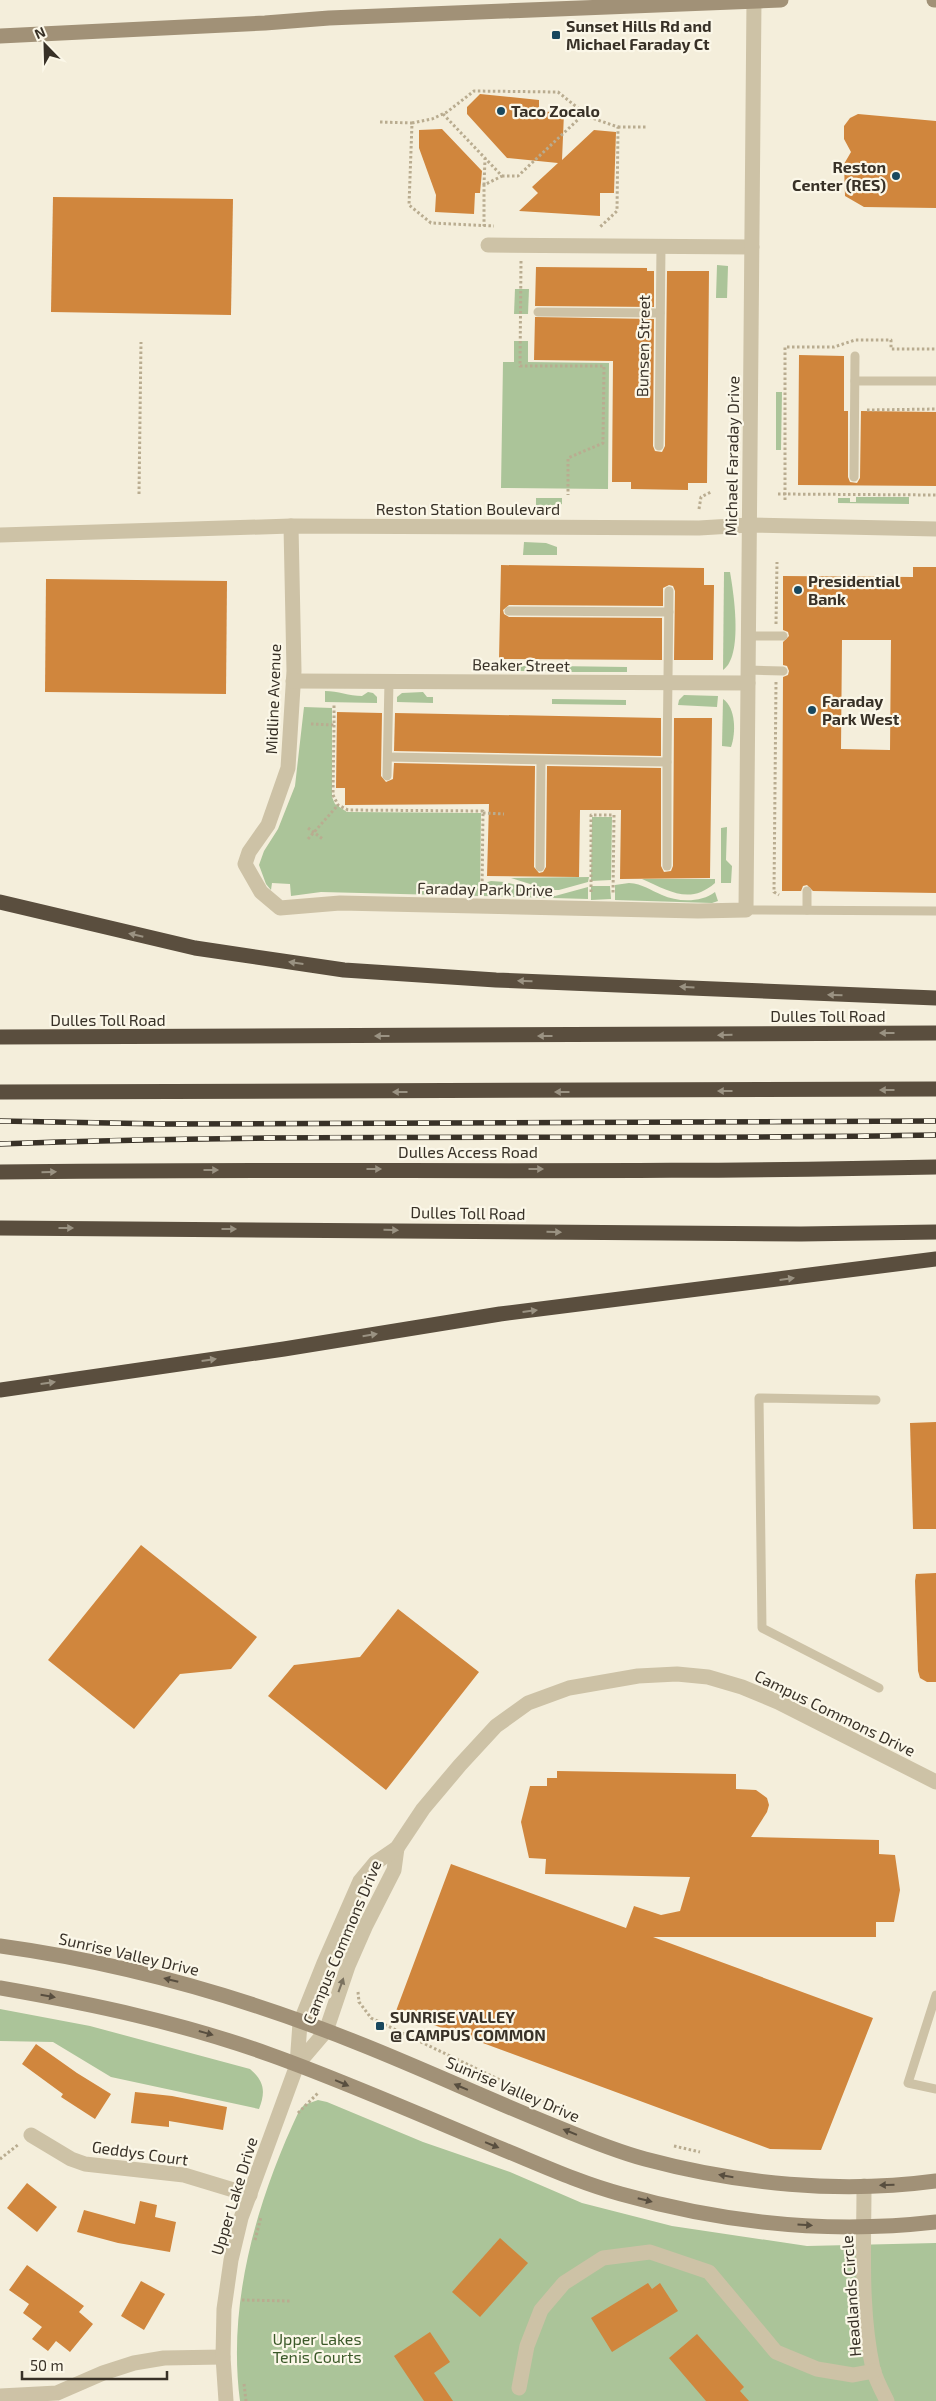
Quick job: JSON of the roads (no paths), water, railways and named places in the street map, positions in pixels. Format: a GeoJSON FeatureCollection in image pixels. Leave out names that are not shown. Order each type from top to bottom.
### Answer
{"type":"FeatureCollection","features":[{"type":"Feature","properties":{"kind":"highway"},"geometry":{"type":"LineString","coordinates":[[0,902],[195,948],[344,970],[496,980],[936,998]]}},
{"type":"Feature","properties":{"kind":"highway","name":"Dulles Toll Road"},"geometry":{"type":"LineString","coordinates":[[0,1037],[936,1033]]}},
{"type":"Feature","properties":{"kind":"highway"},"geometry":{"type":"LineString","coordinates":[[0,1092],[936,1089]]}},
{"type":"Feature","properties":{"kind":"highway","name":"Dulles Access Road"},"geometry":{"type":"LineString","coordinates":[[0,1172],[341,1169],[724,1170],[936,1167]]}},
{"type":"Feature","properties":{"kind":"highway","name":"Dulles Toll Road"},"geometry":{"type":"LineString","coordinates":[[0,1228],[791,1234],[936,1232]]}},
{"type":"Feature","properties":{"kind":"highway"},"geometry":{"type":"LineString","coordinates":[[0,1390],[274,1350],[500,1314],[936,1259]]}},
{"type":"Feature","properties":{"kind":"main road"},"geometry":{"type":"LineString","coordinates":[[0,36],[266,23],[329,18],[781,0]]}},
{"type":"Feature","properties":{"kind":"main road","name":"Sunrise Valley Drive"},"geometry":{"type":"LineString","coordinates":[[0,1946],[103,1964],[182,1983],[326,2031],[564,2130],[644,2159],[753,2180],[864,2186],[936,2181]]}},
{"type":"Feature","properties":{"kind":"main road"},"geometry":{"type":"LineString","coordinates":[[0,1988],[117,2009],[208,2034],[297,2065],[555,2171],[619,2194],[681,2210],[802,2226],[864,2227],[936,2222]]}},
{"type":"Feature","properties":{"kind":"street","name":"Michael Faraday Drive"},"geometry":{"type":"LineString","coordinates":[[746,910],[754,1]]}},
{"type":"Feature","properties":{"kind":"street"},"geometry":{"type":"LineString","coordinates":[[488,245],[752,247]]}},
{"type":"Feature","properties":{"kind":"street","name":"Reston Station Boulevard"},"geometry":{"type":"LineString","coordinates":[[0,535],[291,526],[698,528],[749,525],[936,529]]}},
{"type":"Feature","properties":{"kind":"street","name":"Midline Avenue"},"geometry":{"type":"LineString","coordinates":[[245,864],[249,852],[268,825],[288,768],[293,681],[291,526]]}},
{"type":"Feature","properties":{"kind":"street","name":"Beaker Street"},"geometry":{"type":"LineString","coordinates":[[293,681],[668,684],[748,677]]}},
{"type":"Feature","properties":{"kind":"street","name":"Faraday Park Drive"},"geometry":{"type":"LineString","coordinates":[[245,864],[261,892],[280,908],[340,903],[613,910],[746,910]]}},
{"type":"Feature","properties":{"kind":"street","name":"Campus Commons Drive"},"geometry":{"type":"LineString","coordinates":[[297,2065],[300,2023],[346,1910],[360,1881],[375,1863],[397,1848],[423,1809],[460,1765],[512,1713],[534,1700],[569,1688],[638,1676],[684,1675],[708,1678],[742,1686],[795,1710],[936,1782]]}},
{"type":"Feature","properties":{"kind":"street","name":"Campus Commons Drive"},"geometry":{"type":"LineString","coordinates":[[297,2065],[326,2031],[348,1966],[394,1870],[397,1848]]}},
{"type":"Feature","properties":{"kind":"street","name":"Upper Lake Drive"},"geometry":{"type":"LineString","coordinates":[[226,2401],[223,2357],[224,2309],[231,2260],[250,2194],[297,2065]]}},
{"type":"Feature","properties":{"kind":"street","name":"Geddys Court"},"geometry":{"type":"LineString","coordinates":[[31,2135],[85,2164],[184,2175],[250,2194]]}},
{"type":"Feature","properties":{"kind":"street","name":"Headlands Circle"},"geometry":{"type":"LineString","coordinates":[[864,2186],[864,2289],[874,2371],[887,2401]]}},
{"type":"Feature","properties":{"kind":"street"},"geometry":{"type":"LineString","coordinates":[[519,2388],[527,2346],[542,2310],[564,2283],[603,2258],[650,2252],[710,2272],[776,2352],[817,2369],[853,2375],[874,2371]]}},
{"type":"Feature","properties":{"kind":"street"},"geometry":{"type":"LineString","coordinates":[[0,2396],[57,2393],[103,2373],[134,2363],[164,2358],[223,2357]]}},
{"type":"Feature","properties":{"kind":"lane","name":"Bunsen Street"},"geometry":{"type":"LineString","coordinates":[[659,446],[661,246]]}},
{"type":"Feature","properties":{"kind":"lane"},"geometry":{"type":"LineString","coordinates":[[538,312],[660,314]]}},
{"type":"Feature","properties":{"kind":"lane"},"geometry":{"type":"LineString","coordinates":[[854,476],[855,356]]}},
{"type":"Feature","properties":{"kind":"lane"},"geometry":{"type":"LineString","coordinates":[[855,380],[936,381]]}},
{"type":"Feature","properties":{"kind":"lane"},"geometry":{"type":"LineString","coordinates":[[667,866],[669,591]]}},
{"type":"Feature","properties":{"kind":"lane"},"geometry":{"type":"LineString","coordinates":[[509,611],[669,612]]}},
{"type":"Feature","properties":{"kind":"lane"},"geometry":{"type":"LineString","coordinates":[[748,636],[780,636]]}},
{"type":"Feature","properties":{"kind":"lane"},"geometry":{"type":"LineString","coordinates":[[748,677],[779,671]]}},
{"type":"Feature","properties":{"kind":"lane"},"geometry":{"type":"LineString","coordinates":[[388,776],[389,681]]}},
{"type":"Feature","properties":{"kind":"lane"},"geometry":{"type":"LineString","coordinates":[[388,757],[667,762]]}},
{"type":"Feature","properties":{"kind":"lane"},"geometry":{"type":"LineString","coordinates":[[540,867],[541,760]]}},
{"type":"Feature","properties":{"kind":"lane"},"geometry":{"type":"LineString","coordinates":[[807,894],[807,910]]}},
{"type":"Feature","properties":{"kind":"lane"},"geometry":{"type":"LineString","coordinates":[[746,910],[936,911]]}},
{"type":"Feature","properties":{"kind":"lane"},"geometry":{"type":"LineString","coordinates":[[876,1400],[759,1398],[762,1628],[879,1688]]}},
{"type":"Feature","properties":{"kind":"lane"},"geometry":{"type":"LineString","coordinates":[[936,1995],[908,2083],[936,2089]]}},
{"type":"Feature","properties":{"kind":"railway"},"geometry":{"type":"LineString","coordinates":[[0,1121],[164,1124],[936,1121]]}},
{"type":"Feature","properties":{"kind":"railway"},"geometry":{"type":"LineString","coordinates":[[0,1144],[234,1138],[936,1135]]}},
{"type":"Feature","properties":{"kind":"place","name":"Sunset Hills Rd and Michael Faraday Ct"},"geometry":{"type":"Point","coordinates":[556,35]}},
{"type":"Feature","properties":{"kind":"place","name":"Taco Zocalo"},"geometry":{"type":"Point","coordinates":[501,111]}},
{"type":"Feature","properties":{"kind":"place","name":"Reston Center (RES)"},"geometry":{"type":"Point","coordinates":[896,176]}},
{"type":"Feature","properties":{"kind":"place","name":"Presidential Bank"},"geometry":{"type":"Point","coordinates":[798,590]}},
{"type":"Feature","properties":{"kind":"place","name":"Faraday Park West"},"geometry":{"type":"Point","coordinates":[812,710]}},
{"type":"Feature","properties":{"kind":"place","name":"SUNRISE VALLEY @ CAMPUS COMMON"},"geometry":{"type":"Point","coordinates":[380,2026]}},
{"type":"Feature","properties":{"kind":"park label","name":"Upper Lakes Tenis Courts"},"geometry":{"type":"Point","coordinates":[317,2348]}}]}
